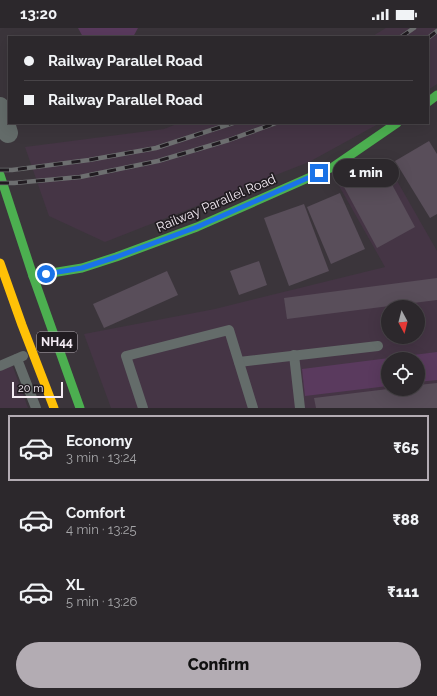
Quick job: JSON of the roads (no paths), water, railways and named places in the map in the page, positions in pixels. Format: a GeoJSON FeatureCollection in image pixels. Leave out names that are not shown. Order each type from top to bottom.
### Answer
{"type":"FeatureCollection","features":[{"type":"Feature","properties":{"kind":"street"},"geometry":{"type":"LineString","coordinates":[[429,101],[437,95]]}},
{"type":"Feature","properties":{"kind":"street"},"geometry":{"type":"LineString","coordinates":[[0,107],[8,133]]}},
{"type":"Feature","properties":{"kind":"street","name":"Railway Parallel Road"},"geometry":{"type":"LineString","coordinates":[[33,276],[82,268],[197,227],[333,167],[396,124]]}},
{"type":"Feature","properties":{"kind":"street","name":"NH44"},"geometry":{"type":"LineString","coordinates":[[0,175],[33,276],[80,408]]}},
{"type":"Feature","properties":{"kind":"street","name":"NH44"},"geometry":{"type":"LineString","coordinates":[[0,263],[54,408]]}},
{"type":"Feature","properties":{"kind":"lane"},"geometry":{"type":"LineString","coordinates":[[143,408],[126,356],[229,330],[253,408]]}},
{"type":"Feature","properties":{"kind":"lane"},"geometry":{"type":"LineString","coordinates":[[239,362],[378,346]]}},
{"type":"Feature","properties":{"kind":"lane"},"geometry":{"type":"LineString","coordinates":[[0,366],[33,352]]}},
{"type":"Feature","properties":{"kind":"lane"},"geometry":{"type":"LineString","coordinates":[[294,355],[300,408]]}},
{"type":"Feature","properties":{"kind":"lane"},"geometry":{"type":"LineString","coordinates":[[17,359],[36,408]]}},
{"type":"Feature","properties":{"kind":"railway"},"geometry":{"type":"LineString","coordinates":[[402,36],[414,28]]}},
{"type":"Feature","properties":{"kind":"railway"},"geometry":{"type":"LineString","coordinates":[[429,37],[437,31]]}},
{"type":"Feature","properties":{"kind":"railway"},"geometry":{"type":"LineString","coordinates":[[0,170],[12,170],[89,160],[156,148],[230,124]]}},
{"type":"Feature","properties":{"kind":"railway"},"geometry":{"type":"LineString","coordinates":[[0,183],[80,177],[158,161],[229,140],[273,124]]}}]}
